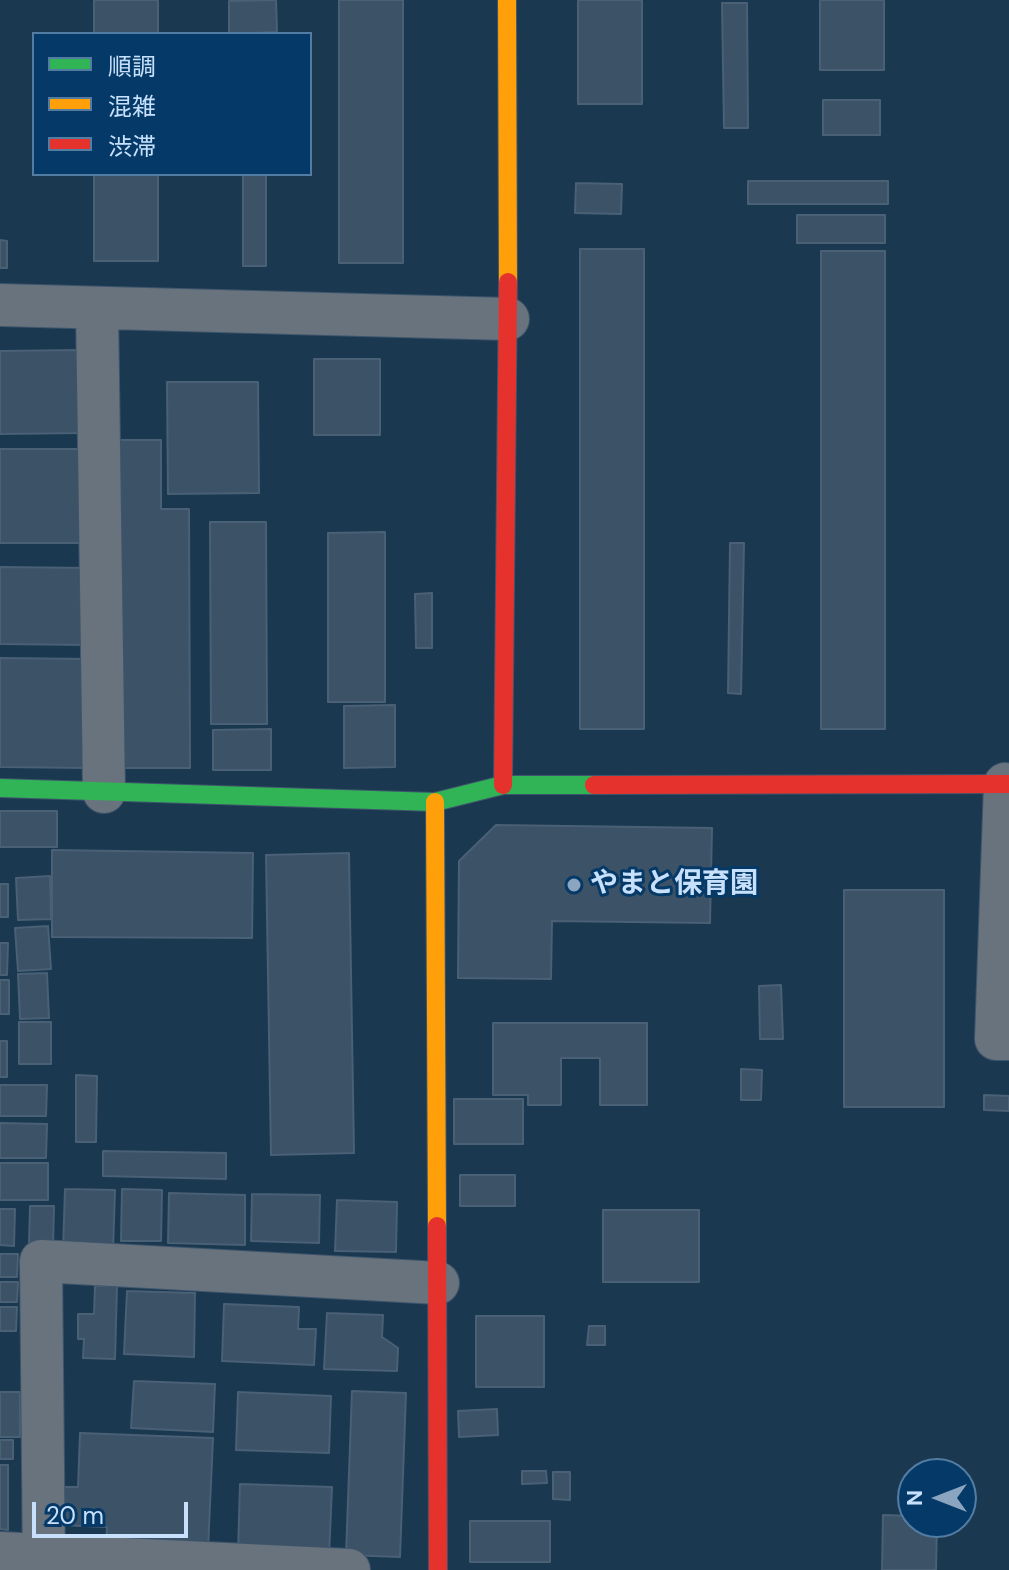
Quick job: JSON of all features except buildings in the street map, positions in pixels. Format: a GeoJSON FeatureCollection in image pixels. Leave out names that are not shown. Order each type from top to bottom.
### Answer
{"type":"FeatureCollection","features":[{"type":"Feature","properties":{"kind":"street"},"geometry":{"type":"LineString","coordinates":[[503,785],[508,319],[507,0]]}},
{"type":"Feature","properties":{"kind":"street"},"geometry":{"type":"LineString","coordinates":[[0,305],[508,319]]}},
{"type":"Feature","properties":{"kind":"street"},"geometry":{"type":"LineString","coordinates":[[97,308],[104,792]]}},
{"type":"Feature","properties":{"kind":"street"},"geometry":{"type":"LineString","coordinates":[[0,788],[435,802],[503,785],[1007,784],[996,1039],[1009,1039]]}},
{"type":"Feature","properties":{"kind":"street"},"geometry":{"type":"LineString","coordinates":[[435,802],[438,1570]]}},
{"type":"Feature","properties":{"kind":"street"},"geometry":{"type":"LineString","coordinates":[[44,1563],[41,1261],[438,1283]]}},
{"type":"Feature","properties":{"kind":"street"},"geometry":{"type":"LineString","coordinates":[[0,1553],[44,1563],[349,1570]]}},
{"type":"Feature","properties":{"kind":"traffic: fast"},"geometry":{"type":"LineString","coordinates":[[0,788],[435,802],[503,785],[594,785]]}},
{"type":"Feature","properties":{"kind":"traffic: slow"},"geometry":{"type":"LineString","coordinates":[[507,0],[508,282]]}},
{"type":"Feature","properties":{"kind":"traffic: slow"},"geometry":{"type":"LineString","coordinates":[[435,802],[437,1226]]}},
{"type":"Feature","properties":{"kind":"traffic: jam"},"geometry":{"type":"LineString","coordinates":[[503,785],[508,282]]}},
{"type":"Feature","properties":{"kind":"traffic: jam"},"geometry":{"type":"LineString","coordinates":[[594,785],[1009,784]]}},
{"type":"Feature","properties":{"kind":"traffic: jam"},"geometry":{"type":"LineString","coordinates":[[437,1226],[438,1570]]}},
{"type":"Feature","properties":{"kind":"place","name":"やまと保育園"},"geometry":{"type":"Point","coordinates":[574,885]}}]}
